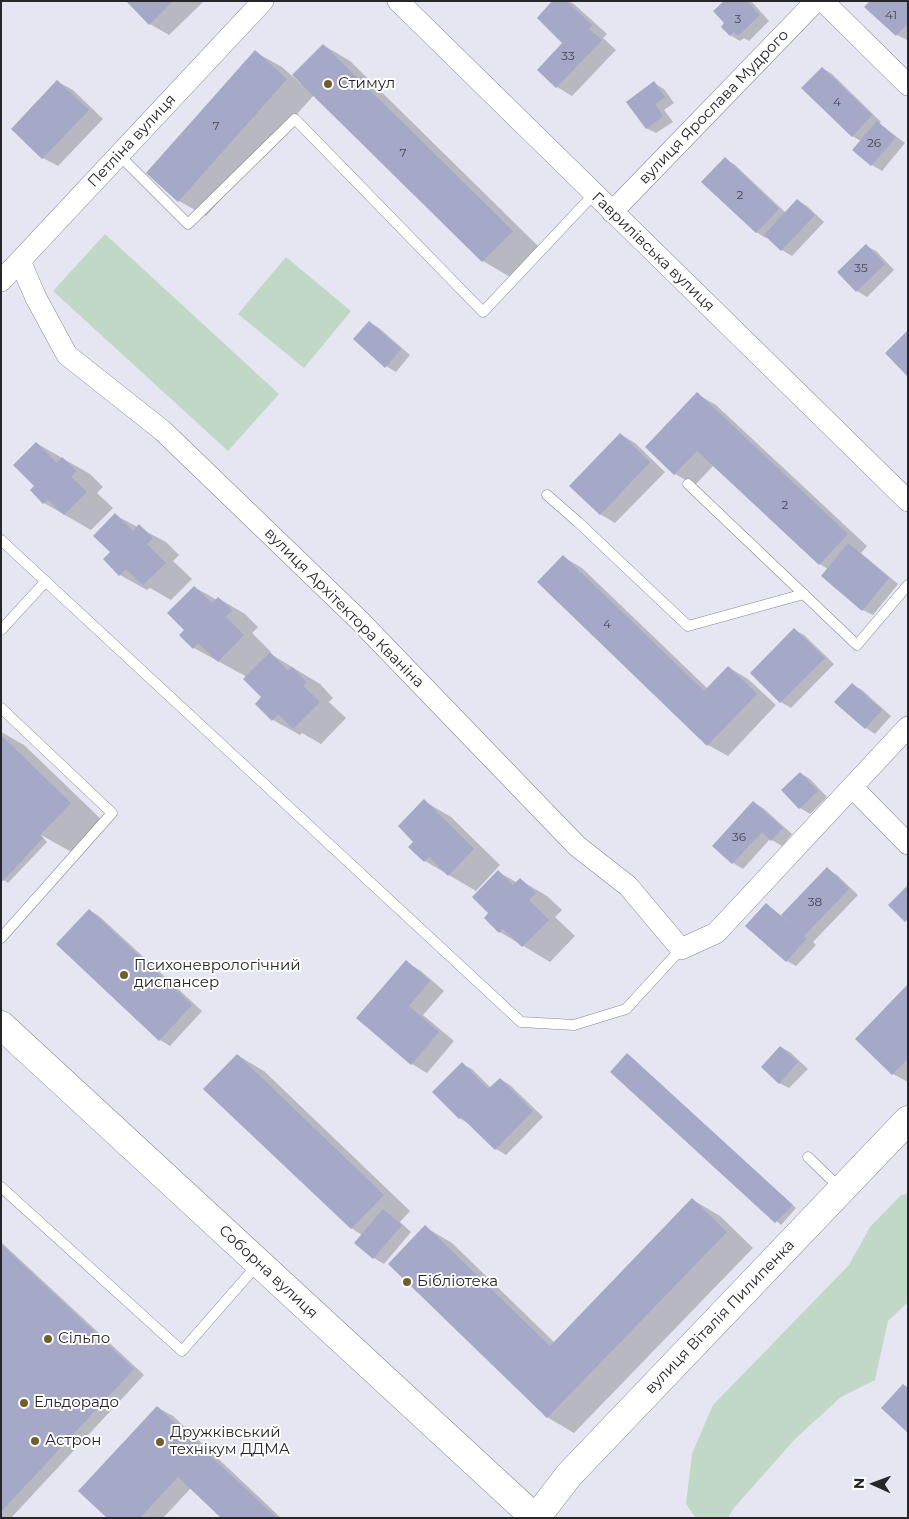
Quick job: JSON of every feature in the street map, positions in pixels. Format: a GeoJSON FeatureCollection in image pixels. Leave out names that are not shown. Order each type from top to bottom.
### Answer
{"type":"FeatureCollection","features":[{"type":"Feature","properties":{"kind":"street","name":"Петліна вулиця"},"geometry":{"type":"LineString","coordinates":[[1,280],[263,1]]}},
{"type":"Feature","properties":{"kind":"street","name":"Гаврилівська вулиця"},"geometry":{"type":"LineString","coordinates":[[398,1],[908,501]]}},
{"type":"Feature","properties":{"kind":"street","name":"вулиця Ярослава Мудрого"},"geometry":{"type":"LineString","coordinates":[[612,212],[816,1]]}},
{"type":"Feature","properties":{"kind":"street"},"geometry":{"type":"LineString","coordinates":[[823,1],[908,85]]}},
{"type":"Feature","properties":{"kind":"street","name":"вулиця Архітектора Кваніна"},"geometry":{"type":"LineString","coordinates":[[20,261],[36,298],[67,355],[163,431],[359,620],[577,846],[628,886],[681,949]]}},
{"type":"Feature","properties":{"kind":"street"},"geometry":{"type":"LineString","coordinates":[[681,949],[716,933],[908,727]]}},
{"type":"Feature","properties":{"kind":"street"},"geometry":{"type":"LineString","coordinates":[[852,787],[908,844]]}},
{"type":"Feature","properties":{"kind":"street","name":"Соборна вулиця"},"geometry":{"type":"LineString","coordinates":[[1,1026],[535,1518]]}},
{"type":"Feature","properties":{"kind":"street","name":"вулиця Віталія Пилипенка"},"geometry":{"type":"LineString","coordinates":[[535,1518],[568,1476],[908,1120]]}},
{"type":"Feature","properties":{"kind":"lane"},"geometry":{"type":"LineString","coordinates":[[119,155],[188,224],[295,119],[483,312],[594,194]]}},
{"type":"Feature","properties":{"kind":"lane"},"geometry":{"type":"LineString","coordinates":[[688,484],[858,645],[908,585]]}},
{"type":"Feature","properties":{"kind":"lane"},"geometry":{"type":"LineString","coordinates":[[547,495],[688,626],[804,594]]}},
{"type":"Feature","properties":{"kind":"lane"},"geometry":{"type":"LineString","coordinates":[[1,540],[521,1022],[574,1025],[626,1009],[681,949]]}},
{"type":"Feature","properties":{"kind":"lane"},"geometry":{"type":"LineString","coordinates":[[1,630],[46,581]]}},
{"type":"Feature","properties":{"kind":"lane"},"geometry":{"type":"LineString","coordinates":[[1,708],[112,813],[1,938]]}},
{"type":"Feature","properties":{"kind":"lane"},"geometry":{"type":"LineString","coordinates":[[808,1157],[842,1190]]}},
{"type":"Feature","properties":{"kind":"lane"},"geometry":{"type":"LineString","coordinates":[[1,1187],[182,1351],[258,1263]]}},
{"type":"Feature","properties":{"kind":"green space"},"geometry":{"type":"Polygon","coordinates":[[[105,234],[279,394],[228,451],[53,291],[105,234]]]}},
{"type":"Feature","properties":{"kind":"green space"},"geometry":{"type":"Polygon","coordinates":[[[286,257],[351,311],[304,368],[238,314],[286,257]]]}},
{"type":"Feature","properties":{"kind":"green space"},"geometry":{"type":"Polygon","coordinates":[[[908,1194],[908,1302],[888,1321],[875,1380],[841,1397],[795,1439],[733,1509],[728,1518],[696,1518],[686,1504],[692,1454],[713,1405],[849,1265],[870,1227],[901,1195],[908,1194]]]}},
{"type":"Feature","properties":{"kind":"building"},"geometry":{"type":"Polygon","coordinates":[[[126,1],[173,1],[149,25],[126,1]]]}},
{"type":"Feature","properties":{"kind":"building"},"geometry":{"type":"Polygon","coordinates":[[[552,1],[567,1],[592,25],[589,29],[602,40],[556,88],[537,70],[562,43],[537,18],[552,1]]]}},
{"type":"Feature","properties":{"kind":"building"},"geometry":{"type":"Polygon","coordinates":[[[724,1],[747,1],[760,15],[738,36],[734,32],[730,36],[721,27],[724,23],[713,11],[724,1]]]}},
{"type":"Feature","properties":{"kind":"building"},"geometry":{"type":"Polygon","coordinates":[[[870,1],[908,1],[908,23],[896,36],[864,7],[870,1]]]}},
{"type":"Feature","properties":{"kind":"building"},"geometry":{"type":"Polygon","coordinates":[[[323,44],[513,231],[482,262],[292,75],[323,44]]]}},
{"type":"Feature","properties":{"kind":"building"},"geometry":{"type":"Polygon","coordinates":[[[255,50],[287,79],[178,202],[146,173],[255,50]]]}},
{"type":"Feature","properties":{"kind":"building"},"geometry":{"type":"Polygon","coordinates":[[[822,67],[872,115],[852,137],[801,88],[822,67]]]}},
{"type":"Feature","properties":{"kind":"building"},"geometry":{"type":"Polygon","coordinates":[[[57,80],[89,110],[42,159],[11,129],[57,80]]]}},
{"type":"Feature","properties":{"kind":"building"},"geometry":{"type":"Polygon","coordinates":[[[654,81],[665,97],[655,104],[663,116],[646,129],[626,102],[654,81]]]}},
{"type":"Feature","properties":{"kind":"building"},"geometry":{"type":"Polygon","coordinates":[[[877,121],[896,137],[871,166],[852,150],[877,121]]]}},
{"type":"Feature","properties":{"kind":"building"},"geometry":{"type":"Polygon","coordinates":[[[725,157],[779,209],[756,233],[701,182],[725,157]]]}},
{"type":"Feature","properties":{"kind":"building"},"geometry":{"type":"Polygon","coordinates":[[[797,199],[815,215],[781,251],[764,235],[797,199]]]}},
{"type":"Feature","properties":{"kind":"building"},"geometry":{"type":"Polygon","coordinates":[[[866,244],[885,264],[856,292],[837,272],[866,244]]]}},
{"type":"Feature","properties":{"kind":"building"},"geometry":{"type":"Polygon","coordinates":[[[369,321],[401,349],[385,368],[353,339],[369,321]]]}},
{"type":"Feature","properties":{"kind":"building"},"geometry":{"type":"Polygon","coordinates":[[[908,332],[908,377],[885,353],[908,332]]]}},
{"type":"Feature","properties":{"kind":"building"},"geometry":{"type":"Polygon","coordinates":[[[697,392],[848,534],[819,565],[697,451],[674,475],[645,447],[697,392]]]}},
{"type":"Feature","properties":{"kind":"building"},"geometry":{"type":"Polygon","coordinates":[[[620,433],[650,462],[600,515],[569,486],[620,433]]]}},
{"type":"Feature","properties":{"kind":"building"},"geometry":{"type":"Polygon","coordinates":[[[36,442],[57,463],[62,457],[77,471],[71,477],[87,492],[64,515],[48,500],[43,504],[30,490],[34,486],[13,465],[36,442]]]}},
{"type":"Feature","properties":{"kind":"building"},"geometry":{"type":"Polygon","coordinates":[[[115,513],[133,531],[139,524],[153,538],[147,544],[166,563],[143,585],[126,569],[119,576],[103,559],[110,552],[93,536],[115,513]]]}},
{"type":"Feature","properties":{"kind":"building"},"geometry":{"type":"Polygon","coordinates":[[[848,543],[889,578],[862,611],[821,576],[848,543]]]}},
{"type":"Feature","properties":{"kind":"building"},"geometry":{"type":"Polygon","coordinates":[[[563,555],[704,691],[728,666],[757,694],[707,746],[537,582],[563,555]]]}},
{"type":"Feature","properties":{"kind":"building"},"geometry":{"type":"Polygon","coordinates":[[[194,586],[212,603],[218,597],[232,610],[226,617],[244,635],[218,662],[198,643],[193,649],[179,635],[184,630],[167,613],[194,586]]]}},
{"type":"Feature","properties":{"kind":"building"},"geometry":{"type":"Polygon","coordinates":[[[794,628],[825,658],[780,703],[750,673],[794,628]]]}},
{"type":"Feature","properties":{"kind":"building"},"geometry":{"type":"Polygon","coordinates":[[[270,652],[288,671],[292,667],[307,682],[303,686],[320,702],[293,729],[278,714],[272,721],[255,704],[261,697],[243,679],[270,652]]]}},
{"type":"Feature","properties":{"kind":"building"},"geometry":{"type":"Polygon","coordinates":[[[852,683],[882,710],[865,729],[834,702],[852,683]]]}},
{"type":"Feature","properties":{"kind":"building"},"geometry":{"type":"Polygon","coordinates":[[[1,735],[71,803],[40,835],[43,838],[3,881],[1,880],[1,735]]]}},
{"type":"Feature","properties":{"kind":"building"},"geometry":{"type":"Polygon","coordinates":[[[800,772],[818,791],[799,809],[781,790],[800,772]]]}},
{"type":"Feature","properties":{"kind":"building"},"geometry":{"type":"Polygon","coordinates":[[[424,799],[474,849],[448,876],[429,857],[424,862],[408,847],[413,842],[398,826],[424,799]]]}},
{"type":"Feature","properties":{"kind":"building"},"geometry":{"type":"Polygon","coordinates":[[[753,801],[783,828],[771,841],[762,832],[732,864],[712,846],[753,801]]]}},
{"type":"Feature","properties":{"kind":"building"},"geometry":{"type":"Polygon","coordinates":[[[827,867],[849,889],[804,936],[806,939],[786,962],[745,926],[766,903],[793,927],[781,915],[827,867]]]}},
{"type":"Feature","properties":{"kind":"building"},"geometry":{"type":"Polygon","coordinates":[[[498,870],[513,885],[520,878],[536,893],[529,900],[549,920],[522,947],[503,929],[499,933],[484,918],[488,913],[472,897],[498,870]]]}},
{"type":"Feature","properties":{"kind":"building"},"geometry":{"type":"Polygon","coordinates":[[[908,885],[908,919],[905,922],[888,905],[908,885]]]}},
{"type":"Feature","properties":{"kind":"building","name":"Психоневрологічний диспансер"},"geometry":{"type":"Polygon","coordinates":[[[89,909],[192,1005],[159,1041],[56,944],[89,909]]]}},
{"type":"Feature","properties":{"kind":"building"},"geometry":{"type":"Polygon","coordinates":[[[406,960],[430,981],[409,1006],[439,1032],[411,1065],[356,1018],[406,960]]]}},
{"type":"Feature","properties":{"kind":"building"},"geometry":{"type":"Polygon","coordinates":[[[908,984],[908,1059],[892,1075],[855,1039],[908,984]]]}},
{"type":"Feature","properties":{"kind":"building"},"geometry":{"type":"Polygon","coordinates":[[[780,1046],[798,1062],[779,1084],[761,1067],[780,1046]]]}},
{"type":"Feature","properties":{"kind":"building"},"geometry":{"type":"Polygon","coordinates":[[[627,1053],[793,1205],[775,1223],[610,1072],[627,1053]]]}},
{"type":"Feature","properties":{"kind":"building"},"geometry":{"type":"Polygon","coordinates":[[[237,1054],[384,1195],[351,1229],[203,1089],[237,1054]]]}},
{"type":"Feature","properties":{"kind":"building"},"geometry":{"type":"Polygon","coordinates":[[[462,1062],[488,1089],[500,1078],[533,1111],[495,1150],[461,1117],[459,1119],[432,1092],[462,1062]]]}},
{"type":"Feature","properties":{"kind":"building"},"geometry":{"type":"Polygon","coordinates":[[[692,1198],[727,1232],[547,1418],[388,1264],[425,1225],[550,1346],[692,1198]]]}},
{"type":"Feature","properties":{"kind":"building"},"geometry":{"type":"Polygon","coordinates":[[[383,1209],[402,1225],[373,1259],[354,1243],[383,1209]]]}},
{"type":"Feature","properties":{"kind":"building","name":"Астрон"},"geometry":{"type":"Polygon","coordinates":[[[1,1244],[134,1369],[1,1512],[1,1244]]]}},
{"type":"Feature","properties":{"kind":"building"},"geometry":{"type":"Polygon","coordinates":[[[903,1384],[908,1388],[908,1433],[881,1408],[903,1384]]]}},
{"type":"Feature","properties":{"kind":"building","name":"Дружківський технікум ДДМА"},"geometry":{"type":"Polygon","coordinates":[[[157,1406],[277,1518],[221,1518],[178,1477],[140,1518],[107,1518],[78,1491],[157,1406]]]}},
{"type":"Feature","properties":{"kind":"place","name":"Стимул"},"geometry":{"type":"Point","coordinates":[328,84]}},
{"type":"Feature","properties":{"kind":"place","name":"Психоневрологічний диспансер"},"geometry":{"type":"Point","coordinates":[124,975]}},
{"type":"Feature","properties":{"kind":"place","name":"Бібліотека"},"geometry":{"type":"Point","coordinates":[407,1282]}},
{"type":"Feature","properties":{"kind":"place","name":"Сільпо"},"geometry":{"type":"Point","coordinates":[48,1339]}},
{"type":"Feature","properties":{"kind":"place","name":"Ельдорадо"},"geometry":{"type":"Point","coordinates":[24,1403]}},
{"type":"Feature","properties":{"kind":"place","name":"Астрон"},"geometry":{"type":"Point","coordinates":[35,1441]}},
{"type":"Feature","properties":{"kind":"place","name":"Дружківський технікум ДДМА"},"geometry":{"type":"Point","coordinates":[160,1442]}}]}
